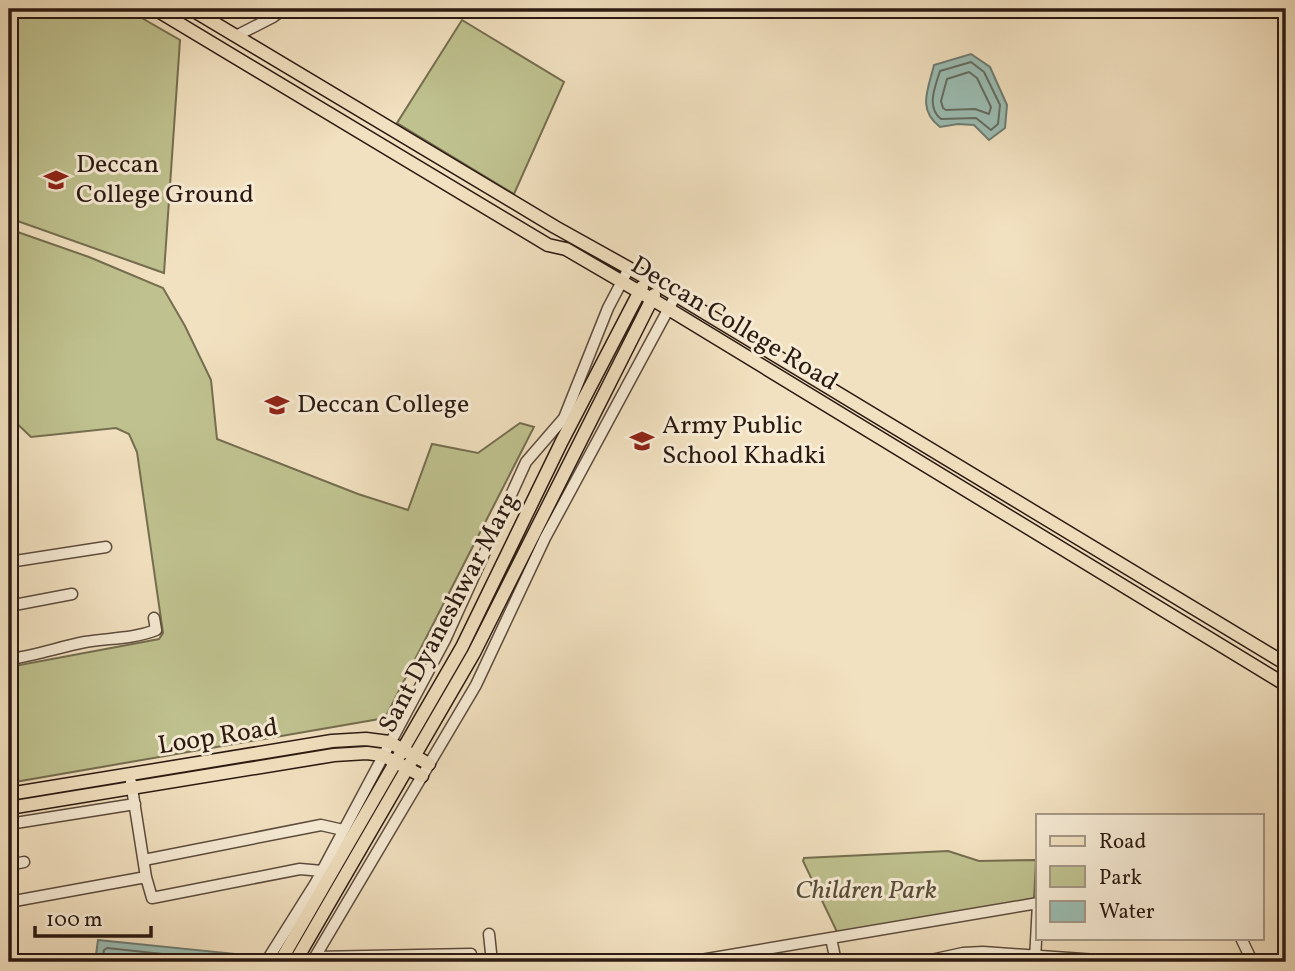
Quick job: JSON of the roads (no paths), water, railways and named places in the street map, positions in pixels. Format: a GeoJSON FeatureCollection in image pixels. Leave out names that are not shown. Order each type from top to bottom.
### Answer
{"type":"FeatureCollection","features":[{"type":"Feature","properties":{"kind":"main road","name":"Deccan College Road"},"geometry":{"type":"LineString","coordinates":[[155,9],[548,244],[566,249],[667,308],[1286,685]]}},
{"type":"Feature","properties":{"kind":"main road","name":"Deccan College Road"},"geometry":{"type":"LineString","coordinates":[[191,9],[557,229],[676,295],[1286,664]]}},
{"type":"Feature","properties":{"kind":"main road","name":"Sant Dyaneshwar Marg"},"geometry":{"type":"LineString","coordinates":[[280,962],[461,647],[558,438],[638,293],[653,282]]}},
{"type":"Feature","properties":{"kind":"main road","name":"Sant Dyaneshwar Marg"},"geometry":{"type":"LineString","coordinates":[[295,962],[474,653],[651,300],[653,282]]}},
{"type":"Feature","properties":{"kind":"main road","name":"Loop Road"},"geometry":{"type":"LineString","coordinates":[[9,794],[332,741],[366,739],[389,742],[429,764]]}},
{"type":"Feature","properties":{"kind":"main road","name":"Loop Road"},"geometry":{"type":"LineString","coordinates":[[9,808],[334,755],[382,754]]}},
{"type":"Feature","properties":{"kind":"main road"},"geometry":{"type":"LineString","coordinates":[[382,754],[422,776]]}},
{"type":"Feature","properties":{"kind":"street"},"geometry":{"type":"LineString","coordinates":[[236,36],[284,9]]}},
{"type":"Feature","properties":{"kind":"street"},"geometry":{"type":"LineString","coordinates":[[266,962],[321,871],[445,640],[526,462],[558,438],[608,308],[629,268]]}},
{"type":"Feature","properties":{"kind":"street"},"geometry":{"type":"LineString","coordinates":[[314,960],[489,661],[545,538],[676,295]]}},
{"type":"Feature","properties":{"kind":"street"},"geometry":{"type":"LineString","coordinates":[[9,562],[106,547]]}},
{"type":"Feature","properties":{"kind":"street"},"geometry":{"type":"LineString","coordinates":[[9,607],[72,594]]}},
{"type":"Feature","properties":{"kind":"street"},"geometry":{"type":"LineString","coordinates":[[9,659],[85,642],[146,634],[156,629],[154,618]]}},
{"type":"Feature","properties":{"kind":"street"},"geometry":{"type":"LineString","coordinates":[[130,774],[146,877],[150,894],[157,899],[300,869],[321,871]]}},
{"type":"Feature","properties":{"kind":"street"},"geometry":{"type":"LineString","coordinates":[[9,824],[135,804]]}},
{"type":"Feature","properties":{"kind":"street"},"geometry":{"type":"LineString","coordinates":[[144,860],[321,825],[343,830]]}},
{"type":"Feature","properties":{"kind":"street"},"geometry":{"type":"LineString","coordinates":[[9,865],[24,862]]}},
{"type":"Feature","properties":{"kind":"street"},"geometry":{"type":"LineString","coordinates":[[9,902],[146,877]]}},
{"type":"Feature","properties":{"kind":"street"},"geometry":{"type":"LineString","coordinates":[[689,962],[1036,903]]}},
{"type":"Feature","properties":{"kind":"street"},"geometry":{"type":"LineString","coordinates":[[489,934],[492,962]]}},
{"type":"Feature","properties":{"kind":"street"},"geometry":{"type":"LineString","coordinates":[[831,938],[836,962]]}},
{"type":"Feature","properties":{"kind":"street"},"geometry":{"type":"LineString","coordinates":[[1035,959],[1037,940]]}},
{"type":"Feature","properties":{"kind":"street"},"geometry":{"type":"LineString","coordinates":[[1242,940],[1250,957],[1257,962]]}},
{"type":"Feature","properties":{"kind":"street"},"geometry":{"type":"LineString","coordinates":[[922,962],[973,952],[1097,962]]}},
{"type":"Feature","properties":{"kind":"street"},"geometry":{"type":"LineString","coordinates":[[314,960],[471,954]]}},
{"type":"Feature","properties":{"kind":"street"},"geometry":{"type":"LineString","coordinates":[[1281,962],[1286,961]]}},
{"type":"Feature","properties":{"kind":"water"},"geometry":{"type":"Polygon","coordinates":[[[971,54],[990,67],[1007,105],[1005,128],[989,140],[974,125],[940,127],[926,106],[934,65],[971,54]]]}},
{"type":"Feature","properties":{"kind":"water"},"geometry":{"type":"Polygon","coordinates":[[[98,940],[246,955],[244,962],[95,962],[98,940]]]}},
{"type":"Feature","properties":{"kind":"place","name":"Deccan College Ground"},"geometry":{"type":"Point","coordinates":[56,180]}},
{"type":"Feature","properties":{"kind":"place","name":"Deccan College"},"geometry":{"type":"Point","coordinates":[277,405]}},
{"type":"Feature","properties":{"kind":"place","name":"Army Public School Khadki"},"geometry":{"type":"Point","coordinates":[642,441]}},
{"type":"Feature","properties":{"kind":"park label","name":"Children Park"},"geometry":{"type":"Point","coordinates":[866,891]}}]}
